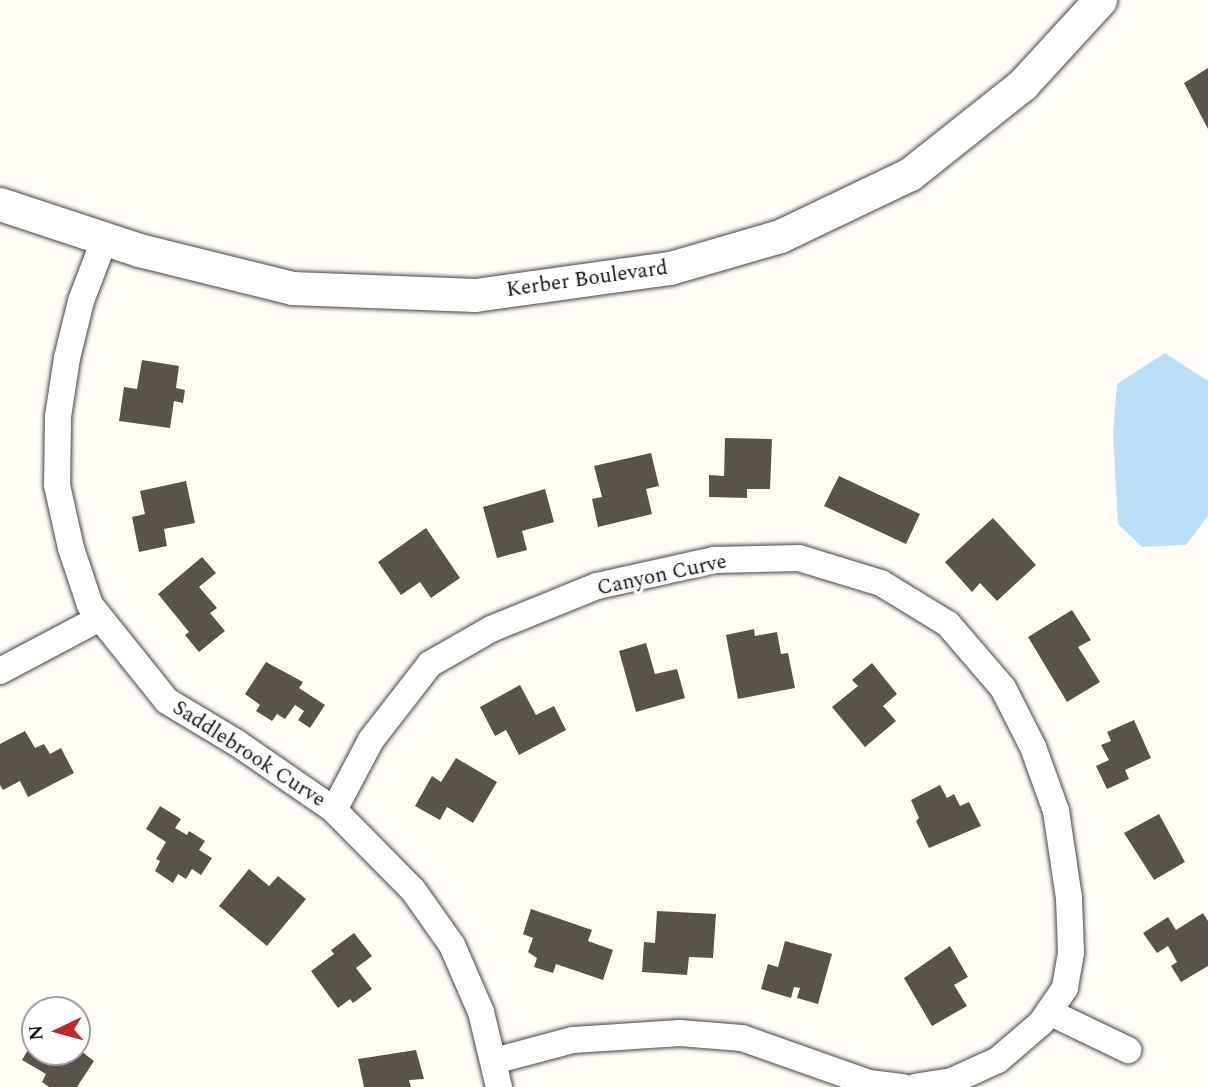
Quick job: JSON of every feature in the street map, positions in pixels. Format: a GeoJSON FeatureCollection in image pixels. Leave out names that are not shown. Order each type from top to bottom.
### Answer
{"type":"FeatureCollection","features":[{"type":"Feature","properties":{"kind":"street","name":"Kerber Boulevard"},"geometry":{"type":"LineString","coordinates":[[0,204],[104,238],[292,288],[475,295],[670,268],[780,236],[910,174],[1023,84],[1100,0]]}},
{"type":"Feature","properties":{"kind":"street","name":"Saddlebrook Curve"},"geometry":{"type":"LineString","coordinates":[[104,238],[82,301],[67,358],[58,417],[57,485],[71,548],[90,605],[167,701],[237,743],[334,810],[413,890],[452,945],[481,1012],[499,1087]]}},
{"type":"Feature","properties":{"kind":"street","name":"Canyon Curve"},"geometry":{"type":"LineString","coordinates":[[334,810],[371,740],[430,664],[491,629],[610,583],[714,560],[799,558],[881,583],[948,624],[1003,688],[1033,747],[1056,811],[1067,885],[1071,953],[1065,989],[1041,1023],[998,1059],[952,1081],[915,1087]]}},
{"type":"Feature","properties":{"kind":"street"},"geometry":{"type":"LineString","coordinates":[[0,671],[100,618]]}},
{"type":"Feature","properties":{"kind":"street"},"geometry":{"type":"LineString","coordinates":[[1049,1012],[1128,1050]]}},
{"type":"Feature","properties":{"kind":"street"},"geometry":{"type":"LineString","coordinates":[[494,1061],[573,1040],[680,1032],[742,1038],[869,1083],[903,1087]]}},
{"type":"Feature","properties":{"kind":"water"},"geometry":{"type":"Polygon","coordinates":[[[1165,353],[1208,381],[1208,516],[1186,545],[1142,547],[1118,524],[1113,433],[1117,384],[1165,353]]]}},
{"type":"Feature","properties":{"kind":"building"},"geometry":{"type":"Polygon","coordinates":[[[1208,68],[1208,129],[1184,83],[1208,68]]]}},
{"type":"Feature","properties":{"kind":"building"},"geometry":{"type":"Polygon","coordinates":[[[142,360],[179,366],[176,388],[185,390],[183,403],[174,401],[170,428],[119,421],[124,387],[137,389],[142,360]]]}},
{"type":"Feature","properties":{"kind":"building"},"geometry":{"type":"Polygon","coordinates":[[[725,438],[772,439],[770,489],[747,489],[747,498],[709,497],[709,475],[724,476],[725,438]]]}},
{"type":"Feature","properties":{"kind":"building"},"geometry":{"type":"Polygon","coordinates":[[[651,453],[659,486],[646,489],[652,514],[598,527],[592,499],[602,497],[594,466],[651,453]]]}},
{"type":"Feature","properties":{"kind":"building"},"geometry":{"type":"Polygon","coordinates":[[[839,476],[920,514],[906,544],[824,506],[839,476]]]}},
{"type":"Feature","properties":{"kind":"building"},"geometry":{"type":"Polygon","coordinates":[[[186,481],[195,523],[164,529],[167,546],[139,552],[132,517],[145,514],[140,491],[186,481]]]}},
{"type":"Feature","properties":{"kind":"building"},"geometry":{"type":"Polygon","coordinates":[[[545,489],[554,522],[522,531],[527,550],[497,558],[483,507],[545,489]]]}},
{"type":"Feature","properties":{"kind":"building"},"geometry":{"type":"Polygon","coordinates":[[[993,518],[1036,565],[997,601],[980,583],[972,592],[945,562],[993,518]]]}},
{"type":"Feature","properties":{"kind":"building"},"geometry":{"type":"Polygon","coordinates":[[[426,528],[460,578],[431,598],[420,582],[401,595],[378,562],[426,528]]]}},
{"type":"Feature","properties":{"kind":"building"},"geometry":{"type":"Polygon","coordinates":[[[202,557],[216,573],[199,587],[217,608],[210,613],[225,631],[199,652],[185,635],[189,632],[158,594],[202,557]]]}},
{"type":"Feature","properties":{"kind":"building"},"geometry":{"type":"Polygon","coordinates":[[[1072,610],[1091,640],[1078,647],[1100,682],[1067,702],[1028,637],[1072,610]]]}},
{"type":"Feature","properties":{"kind":"building"},"geometry":{"type":"Polygon","coordinates":[[[754,629],[755,636],[777,632],[781,654],[788,653],[795,688],[738,699],[726,635],[754,629]]]}},
{"type":"Feature","properties":{"kind":"building"},"geometry":{"type":"Polygon","coordinates":[[[646,643],[655,674],[677,669],[685,698],[636,712],[619,651],[646,643]]]}},
{"type":"Feature","properties":{"kind":"building"},"geometry":{"type":"Polygon","coordinates":[[[266,662],[303,682],[299,688],[325,705],[310,728],[298,720],[304,711],[295,705],[285,719],[277,714],[272,721],[256,711],[260,705],[245,694],[266,662]]]}},
{"type":"Feature","properties":{"kind":"building"},"geometry":{"type":"Polygon","coordinates":[[[872,663],[897,694],[883,706],[896,721],[865,747],[832,707],[858,686],[852,680],[872,663]]]}},
{"type":"Feature","properties":{"kind":"building"},"geometry":{"type":"Polygon","coordinates":[[[520,685],[536,715],[554,706],[566,730],[519,755],[506,730],[495,736],[480,707],[520,685]]]}},
{"type":"Feature","properties":{"kind":"building"},"geometry":{"type":"Polygon","coordinates":[[[1134,720],[1151,758],[1125,770],[1129,779],[1107,789],[1096,766],[1109,760],[1101,745],[1111,741],[1107,732],[1134,720]]]}},
{"type":"Feature","properties":{"kind":"building"},"geometry":{"type":"Polygon","coordinates":[[[25,731],[35,748],[44,744],[50,754],[61,748],[74,773],[28,797],[20,781],[3,790],[0,785],[0,744],[25,731]]]}},
{"type":"Feature","properties":{"kind":"building"},"geometry":{"type":"Polygon","coordinates":[[[456,758],[497,782],[473,823],[447,807],[440,820],[415,806],[432,776],[441,782],[456,758]]]}},
{"type":"Feature","properties":{"kind":"building"},"geometry":{"type":"Polygon","coordinates":[[[940,785],[947,798],[954,794],[960,806],[969,802],[981,826],[929,848],[916,821],[919,818],[911,800],[940,785]]]}},
{"type":"Feature","properties":{"kind":"building"},"geometry":{"type":"Polygon","coordinates":[[[160,806],[181,819],[175,828],[187,835],[189,831],[205,841],[199,850],[212,858],[201,875],[192,869],[186,879],[178,874],[173,883],[155,871],[160,861],[156,859],[166,842],[146,829],[160,806]]]}},
{"type":"Feature","properties":{"kind":"building"},"geometry":{"type":"Polygon","coordinates":[[[1159,814],[1185,862],[1154,880],[1124,833],[1159,814]]]}},
{"type":"Feature","properties":{"kind":"building"},"geometry":{"type":"Polygon","coordinates":[[[249,869],[269,886],[278,876],[306,899],[267,946],[219,906],[249,869]]]}},
{"type":"Feature","properties":{"kind":"building"},"geometry":{"type":"Polygon","coordinates":[[[531,909],[592,930],[588,941],[613,950],[603,980],[556,964],[553,973],[534,967],[537,958],[528,952],[533,938],[523,934],[531,909]]]}},
{"type":"Feature","properties":{"kind":"building"},"geometry":{"type":"Polygon","coordinates":[[[657,911],[716,914],[713,958],[689,957],[687,975],[642,972],[644,942],[655,943],[657,911]]]}},
{"type":"Feature","properties":{"kind":"building"},"geometry":{"type":"Polygon","coordinates":[[[1203,913],[1208,921],[1208,966],[1181,982],[1171,966],[1177,962],[1168,946],[1157,953],[1143,933],[1168,917],[1176,930],[1203,913]]]}},
{"type":"Feature","properties":{"kind":"building"},"geometry":{"type":"Polygon","coordinates":[[[354,933],[372,956],[356,968],[372,989],[353,1003],[350,999],[338,1008],[311,971],[334,954],[331,950],[354,933]]]}},
{"type":"Feature","properties":{"kind":"building"},"geometry":{"type":"Polygon","coordinates":[[[785,941],[832,954],[818,1004],[797,998],[800,988],[794,987],[791,998],[761,989],[768,964],[778,967],[785,941]]]}},
{"type":"Feature","properties":{"kind":"building"},"geometry":{"type":"Polygon","coordinates":[[[950,946],[968,977],[954,985],[967,1006],[932,1026],[904,978],[950,946]]]}},
{"type":"Feature","properties":{"kind":"building"},"geometry":{"type":"Polygon","coordinates":[[[416,1050],[424,1079],[409,1080],[411,1087],[364,1087],[358,1059],[416,1050]]]}},
{"type":"Feature","properties":{"kind":"building"},"geometry":{"type":"Polygon","coordinates":[[[32,1066],[91,1066],[77,1087],[49,1087],[42,1082],[46,1074],[32,1066]]]}}]}
